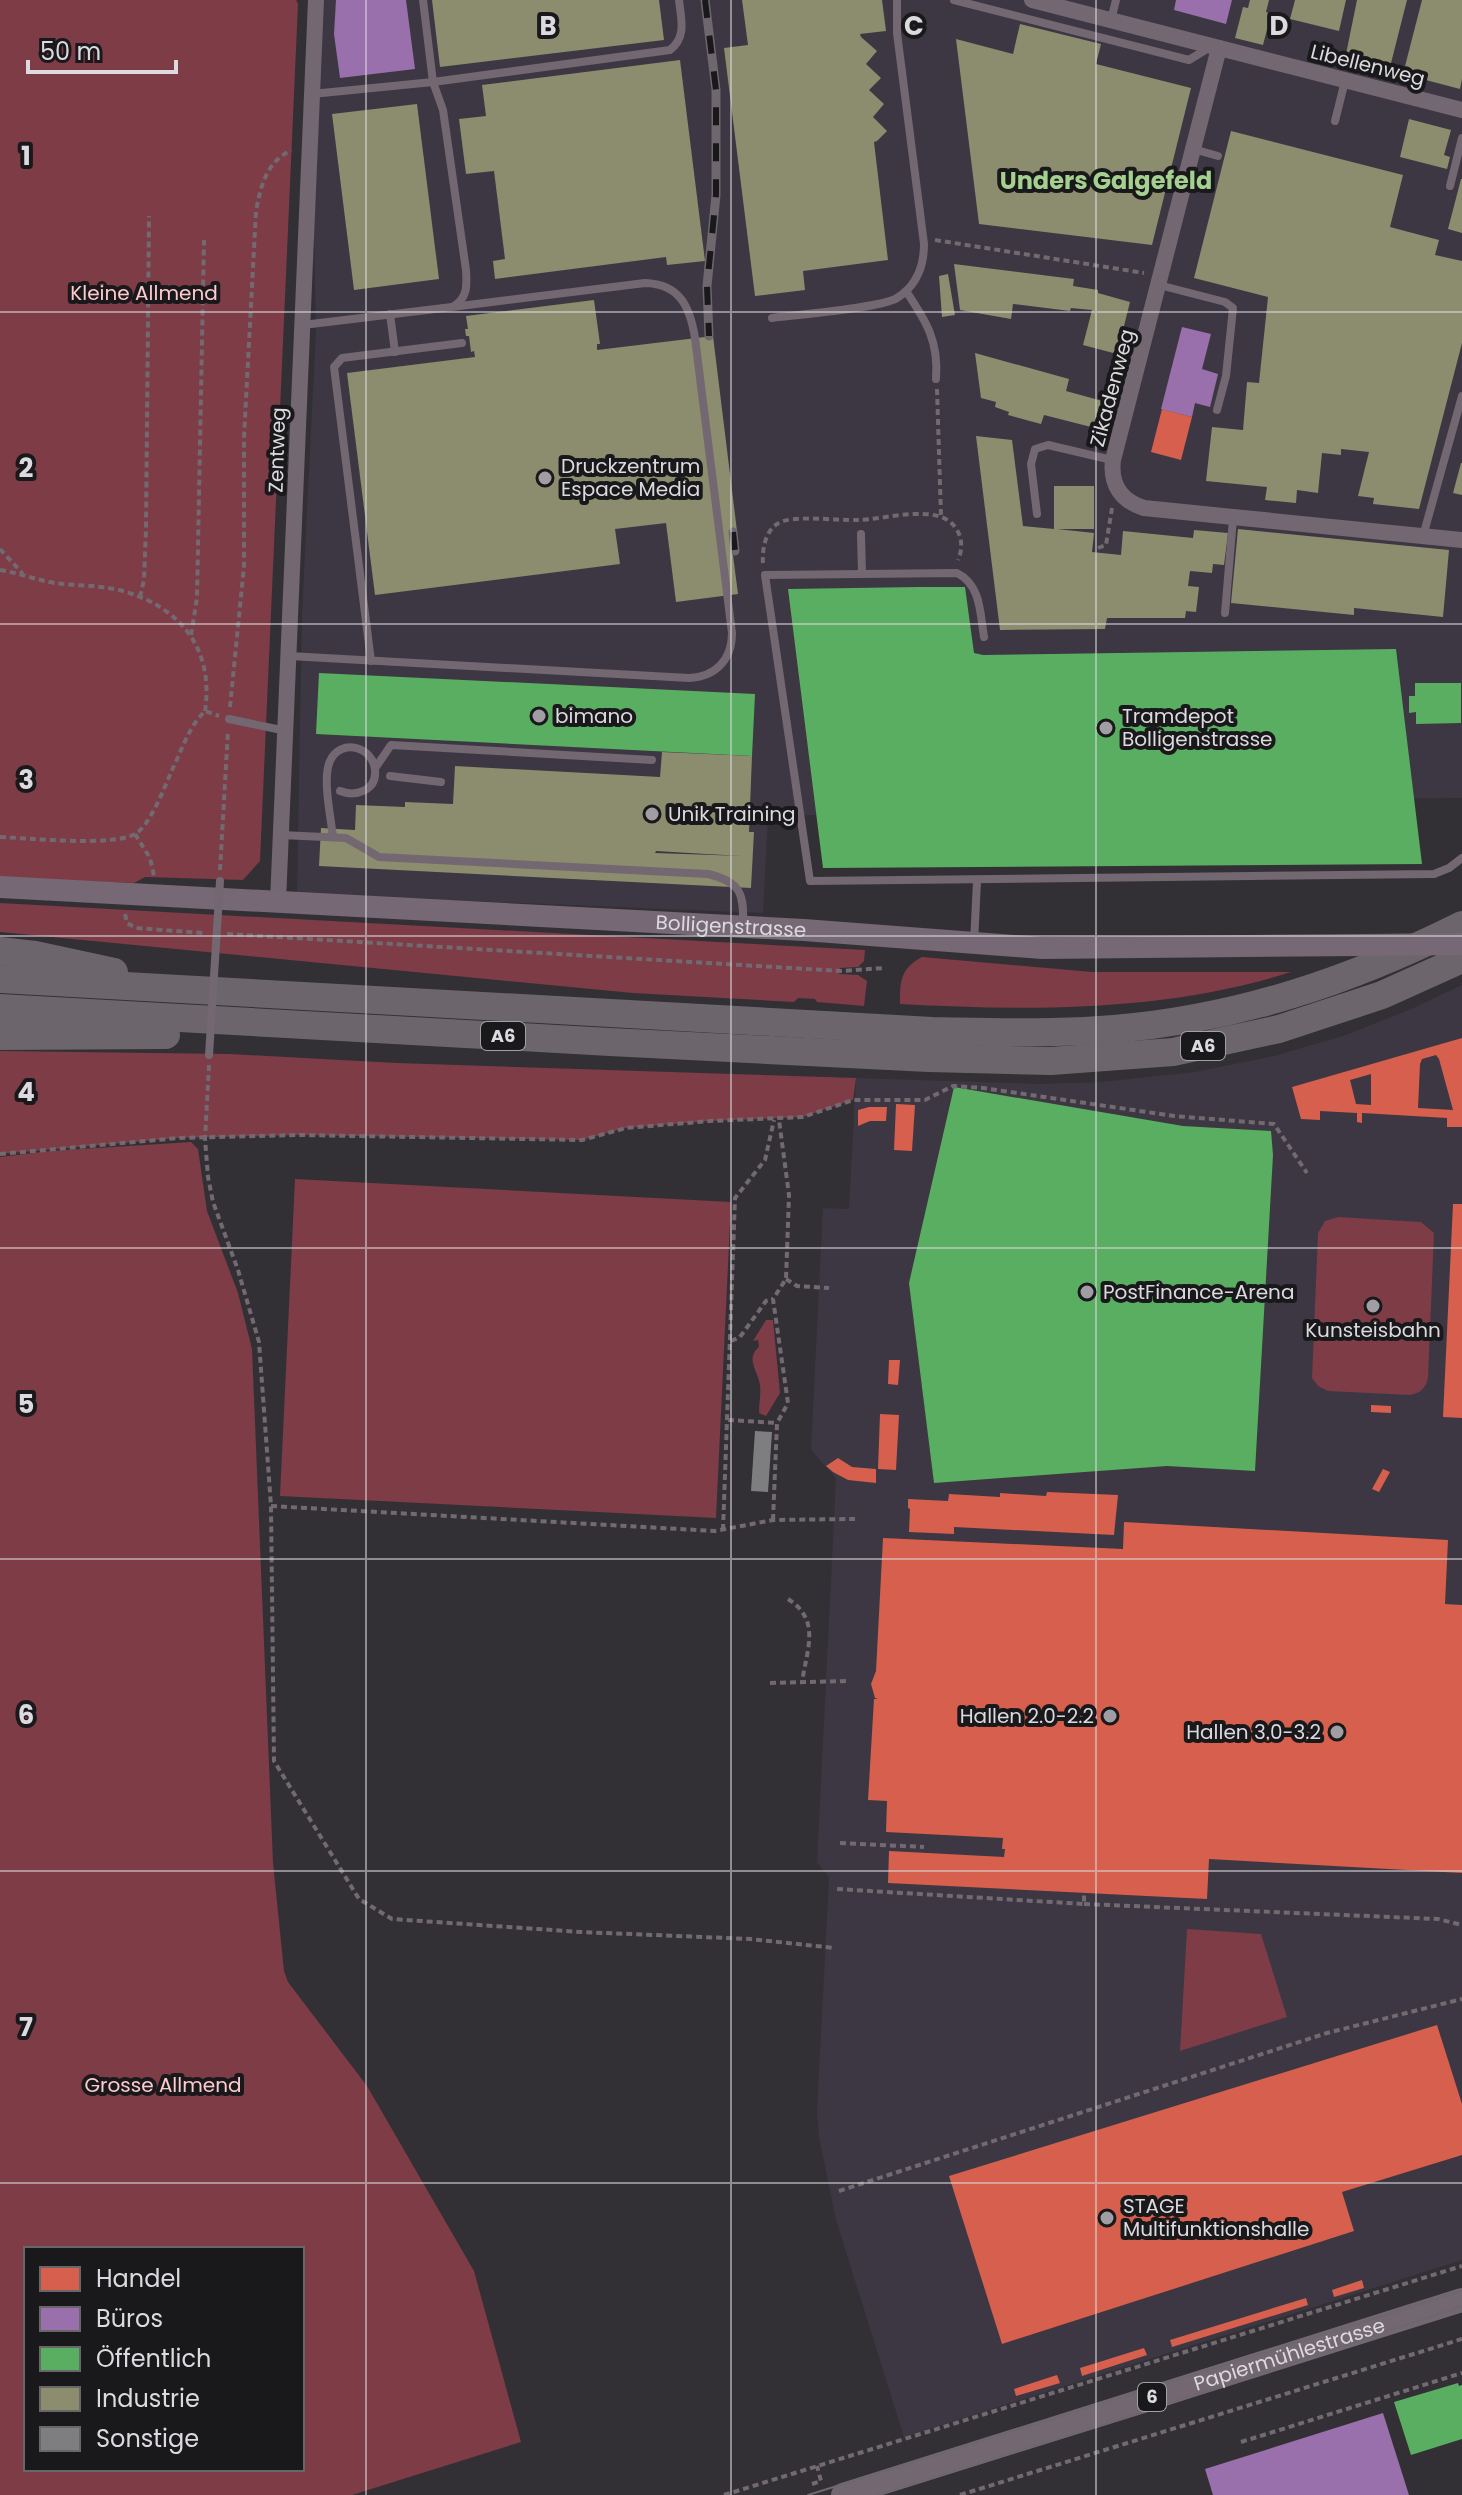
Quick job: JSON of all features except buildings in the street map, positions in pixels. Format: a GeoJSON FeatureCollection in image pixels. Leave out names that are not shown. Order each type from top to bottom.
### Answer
{"type":"FeatureCollection","features":[{"type":"Feature","properties":{"kind":"highway","name":"A6"},"geometry":{"type":"LineString","coordinates":[[0,979],[932,1031],[1037,1032],[1114,1029],[1219,1014],[1308,990],[1370,969],[1462,925]]}},
{"type":"Feature","properties":{"kind":"highway"},"geometry":{"type":"LineString","coordinates":[[0,951],[35,955],[205,991]]}},
{"type":"Feature","properties":{"kind":"highway","name":"A6"},"geometry":{"type":"LineString","coordinates":[[0,1008],[988,1060],[1118,1057],[1173,1052],[1279,1029],[1382,995],[1462,959]]}},
{"type":"Feature","properties":{"kind":"highway"},"geometry":{"type":"LineString","coordinates":[[0,1036],[175,1035],[290,1024]]}},
{"type":"Feature","properties":{"kind":"main road","name":"Bolligenstrasse"},"geometry":{"type":"LineString","coordinates":[[0,887],[885,935],[974,944],[1082,948],[1462,944]]}},
{"type":"Feature","properties":{"kind":"main road","name":"Papiermühlestrasse"},"geometry":{"type":"LineString","coordinates":[[843,2495],[1462,2300]]}},
{"type":"Feature","properties":{"kind":"street","name":"Zentweg"},"geometry":{"type":"LineString","coordinates":[[278,902],[316,0]]}},
{"type":"Feature","properties":{"kind":"street","name":"Libellenweg"},"geometry":{"type":"LineString","coordinates":[[1032,0],[1462,110]]}},
{"type":"Feature","properties":{"kind":"street","name":"Zikadenweg"},"geometry":{"type":"LineString","coordinates":[[1120,493],[1113,478],[1113,460],[1161,281],[1216,47]]}},
{"type":"Feature","properties":{"kind":"street"},"geometry":{"type":"LineString","coordinates":[[1120,493],[1130,503],[1144,508],[1462,540]]}},
{"type":"Feature","properties":{"kind":"lane"},"geometry":{"type":"LineString","coordinates":[[423,0],[433,82],[443,110],[466,270],[465,293],[462,300],[452,307]]}},
{"type":"Feature","properties":{"kind":"lane"},"geometry":{"type":"LineString","coordinates":[[312,94],[433,82],[670,50],[679,41],[682,32],[679,0]]}},
{"type":"Feature","properties":{"kind":"lane"},"geometry":{"type":"LineString","coordinates":[[772,318],[888,302],[906,291],[920,271],[924,260],[924,238],[897,33],[897,0]]}},
{"type":"Feature","properties":{"kind":"lane"},"geometry":{"type":"LineString","coordinates":[[954,0],[1189,60],[1216,47]]}},
{"type":"Feature","properties":{"kind":"lane"},"geometry":{"type":"LineString","coordinates":[[1111,20],[1116,0]]}},
{"type":"Feature","properties":{"kind":"lane"},"geometry":{"type":"LineString","coordinates":[[1335,121],[1345,80]]}},
{"type":"Feature","properties":{"kind":"lane"},"geometry":{"type":"LineString","coordinates":[[1450,186],[1462,138]]}},
{"type":"Feature","properties":{"kind":"lane"},"geometry":{"type":"LineString","coordinates":[[1193,149],[1218,156]]}},
{"type":"Feature","properties":{"kind":"lane"},"geometry":{"type":"LineString","coordinates":[[1161,281],[1225,302],[1233,308],[1226,376],[1217,410]]}},
{"type":"Feature","properties":{"kind":"lane"},"geometry":{"type":"LineString","coordinates":[[289,656],[695,678],[720,667],[731,648],[732,633],[695,338],[684,300],[666,286],[645,283],[303,325]]}},
{"type":"Feature","properties":{"kind":"lane"},"geometry":{"type":"LineString","coordinates":[[906,291],[930,327],[935,345],[936,379]]}},
{"type":"Feature","properties":{"kind":"lane"},"geometry":{"type":"LineString","coordinates":[[390,314],[395,352]]}},
{"type":"Feature","properties":{"kind":"lane"},"geometry":{"type":"LineString","coordinates":[[371,661],[334,367],[342,358],[462,343]]}},
{"type":"Feature","properties":{"kind":"lane"},"geometry":{"type":"LineString","coordinates":[[1423,537],[1462,396]]}},
{"type":"Feature","properties":{"kind":"lane"},"geometry":{"type":"LineString","coordinates":[[1037,514],[1031,464],[1035,449],[1048,445],[1113,460]]}},
{"type":"Feature","properties":{"kind":"lane"},"geometry":{"type":"LineString","coordinates":[[1225,613],[1233,519]]}},
{"type":"Feature","properties":{"kind":"lane"},"geometry":{"type":"LineString","coordinates":[[861,534],[862,574]]}},
{"type":"Feature","properties":{"kind":"lane"},"geometry":{"type":"LineString","coordinates":[[984,637],[976,591],[966,577],[957,573],[765,575],[810,881],[1434,874],[1462,858]]}},
{"type":"Feature","properties":{"kind":"lane"},"geometry":{"type":"LineString","coordinates":[[229,719],[286,731]]}},
{"type":"Feature","properties":{"kind":"lane"},"geometry":{"type":"LineString","coordinates":[[376,767],[391,745],[652,760]]}},
{"type":"Feature","properties":{"kind":"lane"},"geometry":{"type":"LineString","coordinates":[[333,837],[327,770],[337,752],[356,747],[370,758],[375,775],[373,782],[354,795],[340,791]]}},
{"type":"Feature","properties":{"kind":"lane"},"geometry":{"type":"LineString","coordinates":[[390,776],[441,782]]}},
{"type":"Feature","properties":{"kind":"lane"},"geometry":{"type":"LineString","coordinates":[[281,835],[346,838],[379,857],[708,874],[726,879],[738,890],[744,900],[743,927]]}},
{"type":"Feature","properties":{"kind":"lane"},"geometry":{"type":"LineString","coordinates":[[209,1055],[220,881]]}},
{"type":"Feature","properties":{"kind":"lane"},"geometry":{"type":"LineString","coordinates":[[974,944],[977,881]]}},
{"type":"Feature","properties":{"kind":"path"},"geometry":{"type":"LineString","coordinates":[[220,881],[229,719],[244,566],[244,437],[256,211],[261,185],[270,166],[295,148],[310,149]]}},
{"type":"Feature","properties":{"kind":"path"},"geometry":{"type":"LineString","coordinates":[[140,597],[144,580],[146,529],[149,216]]}},
{"type":"Feature","properties":{"kind":"path"},"geometry":{"type":"LineString","coordinates":[[924,238],[1161,281]]}},
{"type":"Feature","properties":{"kind":"path"},"geometry":{"type":"LineString","coordinates":[[191,635],[196,620],[199,534],[204,240]]}},
{"type":"Feature","properties":{"kind":"path"},"geometry":{"type":"LineString","coordinates":[[936,379],[941,516]]}},
{"type":"Feature","properties":{"kind":"path"},"geometry":{"type":"LineString","coordinates":[[1098,548],[1106,545],[1114,499],[1120,493]]}},
{"type":"Feature","properties":{"kind":"path"},"geometry":{"type":"LineString","coordinates":[[0,549],[24,576]]}},
{"type":"Feature","properties":{"kind":"path"},"geometry":{"type":"LineString","coordinates":[[0,570],[54,583],[121,591],[140,597],[191,635],[197,644],[206,677],[205,711],[191,728],[144,826],[135,834],[92,840],[0,837]]}},
{"type":"Feature","properties":{"kind":"path"},"geometry":{"type":"LineString","coordinates":[[205,711],[229,719]]}},
{"type":"Feature","properties":{"kind":"path"},"geometry":{"type":"LineString","coordinates":[[135,834],[150,858],[156,895]]}},
{"type":"Feature","properties":{"kind":"path"},"geometry":{"type":"LineString","coordinates":[[123,893],[125,919],[136,928],[815,970],[884,968]]}},
{"type":"Feature","properties":{"kind":"path"},"geometry":{"type":"LineString","coordinates":[[209,1055],[205,1139],[208,1177],[213,1202],[259,1342],[271,1506],[274,1761],[359,1899],[392,1919],[581,1932],[750,1939],[835,1948]]}},
{"type":"Feature","properties":{"kind":"path"},"geometry":{"type":"LineString","coordinates":[[0,1154],[114,1142],[299,1135],[582,1140],[626,1128],[710,1121],[777,1120],[816,1114],[853,1100],[925,1100],[953,1086],[1174,1116],[1274,1124],[1307,1173]]}},
{"type":"Feature","properties":{"kind":"path"},"geometry":{"type":"LineString","coordinates":[[730,1342],[740,1337],[786,1279],[789,1195],[777,1120]]}},
{"type":"Feature","properties":{"kind":"path"},"geometry":{"type":"LineString","coordinates":[[723,1530],[735,1198],[765,1160],[777,1120]]}},
{"type":"Feature","properties":{"kind":"path"},"geometry":{"type":"LineString","coordinates":[[786,1279],[797,1286],[829,1288]]}},
{"type":"Feature","properties":{"kind":"path"},"geometry":{"type":"LineString","coordinates":[[773,1299],[788,1403],[777,1423],[773,1520]]}},
{"type":"Feature","properties":{"kind":"path"},"geometry":{"type":"LineString","coordinates":[[727,1420],[777,1423]]}},
{"type":"Feature","properties":{"kind":"path"},"geometry":{"type":"LineString","coordinates":[[271,1506],[723,1530],[773,1520],[855,1519]]}},
{"type":"Feature","properties":{"kind":"path"},"geometry":{"type":"LineString","coordinates":[[788,1599],[806,1615],[810,1628],[802,1682]]}},
{"type":"Feature","properties":{"kind":"path"},"geometry":{"type":"LineString","coordinates":[[770,1683],[847,1681]]}},
{"type":"Feature","properties":{"kind":"path"},"geometry":{"type":"LineString","coordinates":[[840,1843],[924,1847]]}},
{"type":"Feature","properties":{"kind":"path"},"geometry":{"type":"LineString","coordinates":[[837,1889],[1084,1904],[1438,1919],[1462,1925]]}},
{"type":"Feature","properties":{"kind":"path"},"geometry":{"type":"LineString","coordinates":[[1084,1893],[1084,1904]]}},
{"type":"Feature","properties":{"kind":"path"},"geometry":{"type":"LineString","coordinates":[[839,2191],[1327,2033],[1462,1999]]}},
{"type":"Feature","properties":{"kind":"path"},"geometry":{"type":"LineString","coordinates":[[724,2495],[1462,2266]]}},
{"type":"Feature","properties":{"kind":"path"},"geometry":{"type":"LineString","coordinates":[[960,2495],[1462,2339]]}},
{"type":"Feature","properties":{"kind":"path"},"geometry":{"type":"LineString","coordinates":[[1241,2442],[1462,2373]]}},
{"type":"Feature","properties":{"kind":"path"},"geometry":{"type":"LineString","coordinates":[[812,2484],[821,2481],[817,2466]]}},
{"type":"Feature","properties":{"kind":"shaded area"},"geometry":{"type":"Polygon","coordinates":[[[323,0],[1462,0],[1462,798],[1067,800],[1053,810],[768,816],[763,913],[297,894],[302,614],[316,330],[312,149],[323,0]]]}},
{"type":"Feature","properties":{"kind":"shaded area"},"geometry":{"type":"Polygon","coordinates":[[[1462,985],[1462,2260],[904,2437],[836,2220],[817,2112],[829,1877],[817,1862],[836,1478],[811,1450],[823,1208],[849,1209],[856,1078],[1042,1084],[1101,1082],[1195,1072],[1274,1056],[1343,1036],[1462,985]]]}},
{"type":"Feature","properties":{"kind":"green space","name":"Kleine Allmend"},"geometry":{"type":"Polygon","coordinates":[[[0,0],[296,0],[298,4],[260,861],[243,880],[145,877],[134,883],[0,878],[0,0]]]}},
{"type":"Feature","properties":{"kind":"green space"},"geometry":{"type":"Polygon","coordinates":[[[0,903],[865,950],[864,961],[858,967],[840,968],[839,974],[858,975],[867,981],[864,1006],[798,998],[794,1002],[633,993],[0,932],[0,903]]]}},
{"type":"Feature","properties":{"kind":"green space"},"geometry":{"type":"Polygon","coordinates":[[[922,957],[1092,972],[1291,972],[1195,995],[1146,1002],[999,1008],[900,1004],[905,971],[922,957]]]}},
{"type":"Feature","properties":{"kind":"green space"},"geometry":{"type":"Polygon","coordinates":[[[0,1051],[230,1054],[397,1063],[856,1078],[853,1100],[803,1117],[626,1128],[582,1140],[299,1135],[179,1138],[0,1154],[0,1051]]]}},
{"type":"Feature","properties":{"kind":"green space","name":"Grosse Allmend"},"geometry":{"type":"Polygon","coordinates":[[[191,1142],[198,1149],[207,1211],[238,1293],[252,1349],[273,1863],[284,1971],[288,1982],[367,2086],[474,2271],[521,2442],[352,2495],[0,2495],[0,1157],[191,1142]]]}},
{"type":"Feature","properties":{"kind":"green space"},"geometry":{"type":"Polygon","coordinates":[[[295,1179],[731,1202],[716,1518],[280,1496],[295,1179]]]}},
{"type":"Feature","properties":{"kind":"green space","name":"Kunsteisbahn"},"geometry":{"type":"Polygon","coordinates":[[[1338,1217],[1421,1222],[1434,1233],[1428,1378],[1417,1393],[1328,1391],[1318,1386],[1312,1378],[1318,1233],[1325,1221],[1338,1217]]]}},
{"type":"Feature","properties":{"kind":"green space"},"geometry":{"type":"Polygon","coordinates":[[[766,1320],[773,1320],[780,1393],[766,1416],[759,1413],[760,1385],[753,1356],[759,1347],[758,1340],[753,1341],[766,1320]]]}},
{"type":"Feature","properties":{"kind":"green space"},"geometry":{"type":"Polygon","coordinates":[[[1187,1929],[1261,1934],[1287,2017],[1180,2051],[1187,1929]]]}},
{"type":"Feature","properties":{"kind":"tram line"},"geometry":{"type":"LineString","coordinates":[[808,2495],[1462,2291]]}},
{"type":"Feature","properties":{"kind":"tram line"},"geometry":{"type":"LineString","coordinates":[[878,2495],[1145,2412],[1462,2306]]}},
{"type":"Feature","properties":{"kind":"railway"},"geometry":{"type":"LineString","coordinates":[[705,0],[716,90],[716,195],[707,286],[709,336]]}},
{"type":"Feature","properties":{"kind":"railway"},"geometry":{"type":"LineString","coordinates":[[733,532],[735,551]]}},
{"type":"Feature","properties":{"kind":"place","name":"Druckzentrum Espace Media"},"geometry":{"type":"Point","coordinates":[545,478]}},
{"type":"Feature","properties":{"kind":"place","name":"bimano"},"geometry":{"type":"Point","coordinates":[539,716]}},
{"type":"Feature","properties":{"kind":"place","name":"Tramdepot Bolligenstrasse"},"geometry":{"type":"Point","coordinates":[1106,728]}},
{"type":"Feature","properties":{"kind":"place","name":"Unik Training"},"geometry":{"type":"Point","coordinates":[652,814]}},
{"type":"Feature","properties":{"kind":"place","name":"PostFinance-Arena"},"geometry":{"type":"Point","coordinates":[1087,1292]}},
{"type":"Feature","properties":{"kind":"place","name":"Kunsteisbahn"},"geometry":{"type":"Point","coordinates":[1373,1306]}},
{"type":"Feature","properties":{"kind":"place","name":"Hallen 2.0-2.2"},"geometry":{"type":"Point","coordinates":[1110,1716]}},
{"type":"Feature","properties":{"kind":"place","name":"Hallen 3.0-3.2"},"geometry":{"type":"Point","coordinates":[1337,1732]}},
{"type":"Feature","properties":{"kind":"place","name":"STAGE Multifunktionshalle"},"geometry":{"type":"Point","coordinates":[1107,2218]}},
{"type":"Feature","properties":{"kind":"district","name":"Unders Galgefeld"},"geometry":{"type":"Point","coordinates":[1106,181]}}]}
